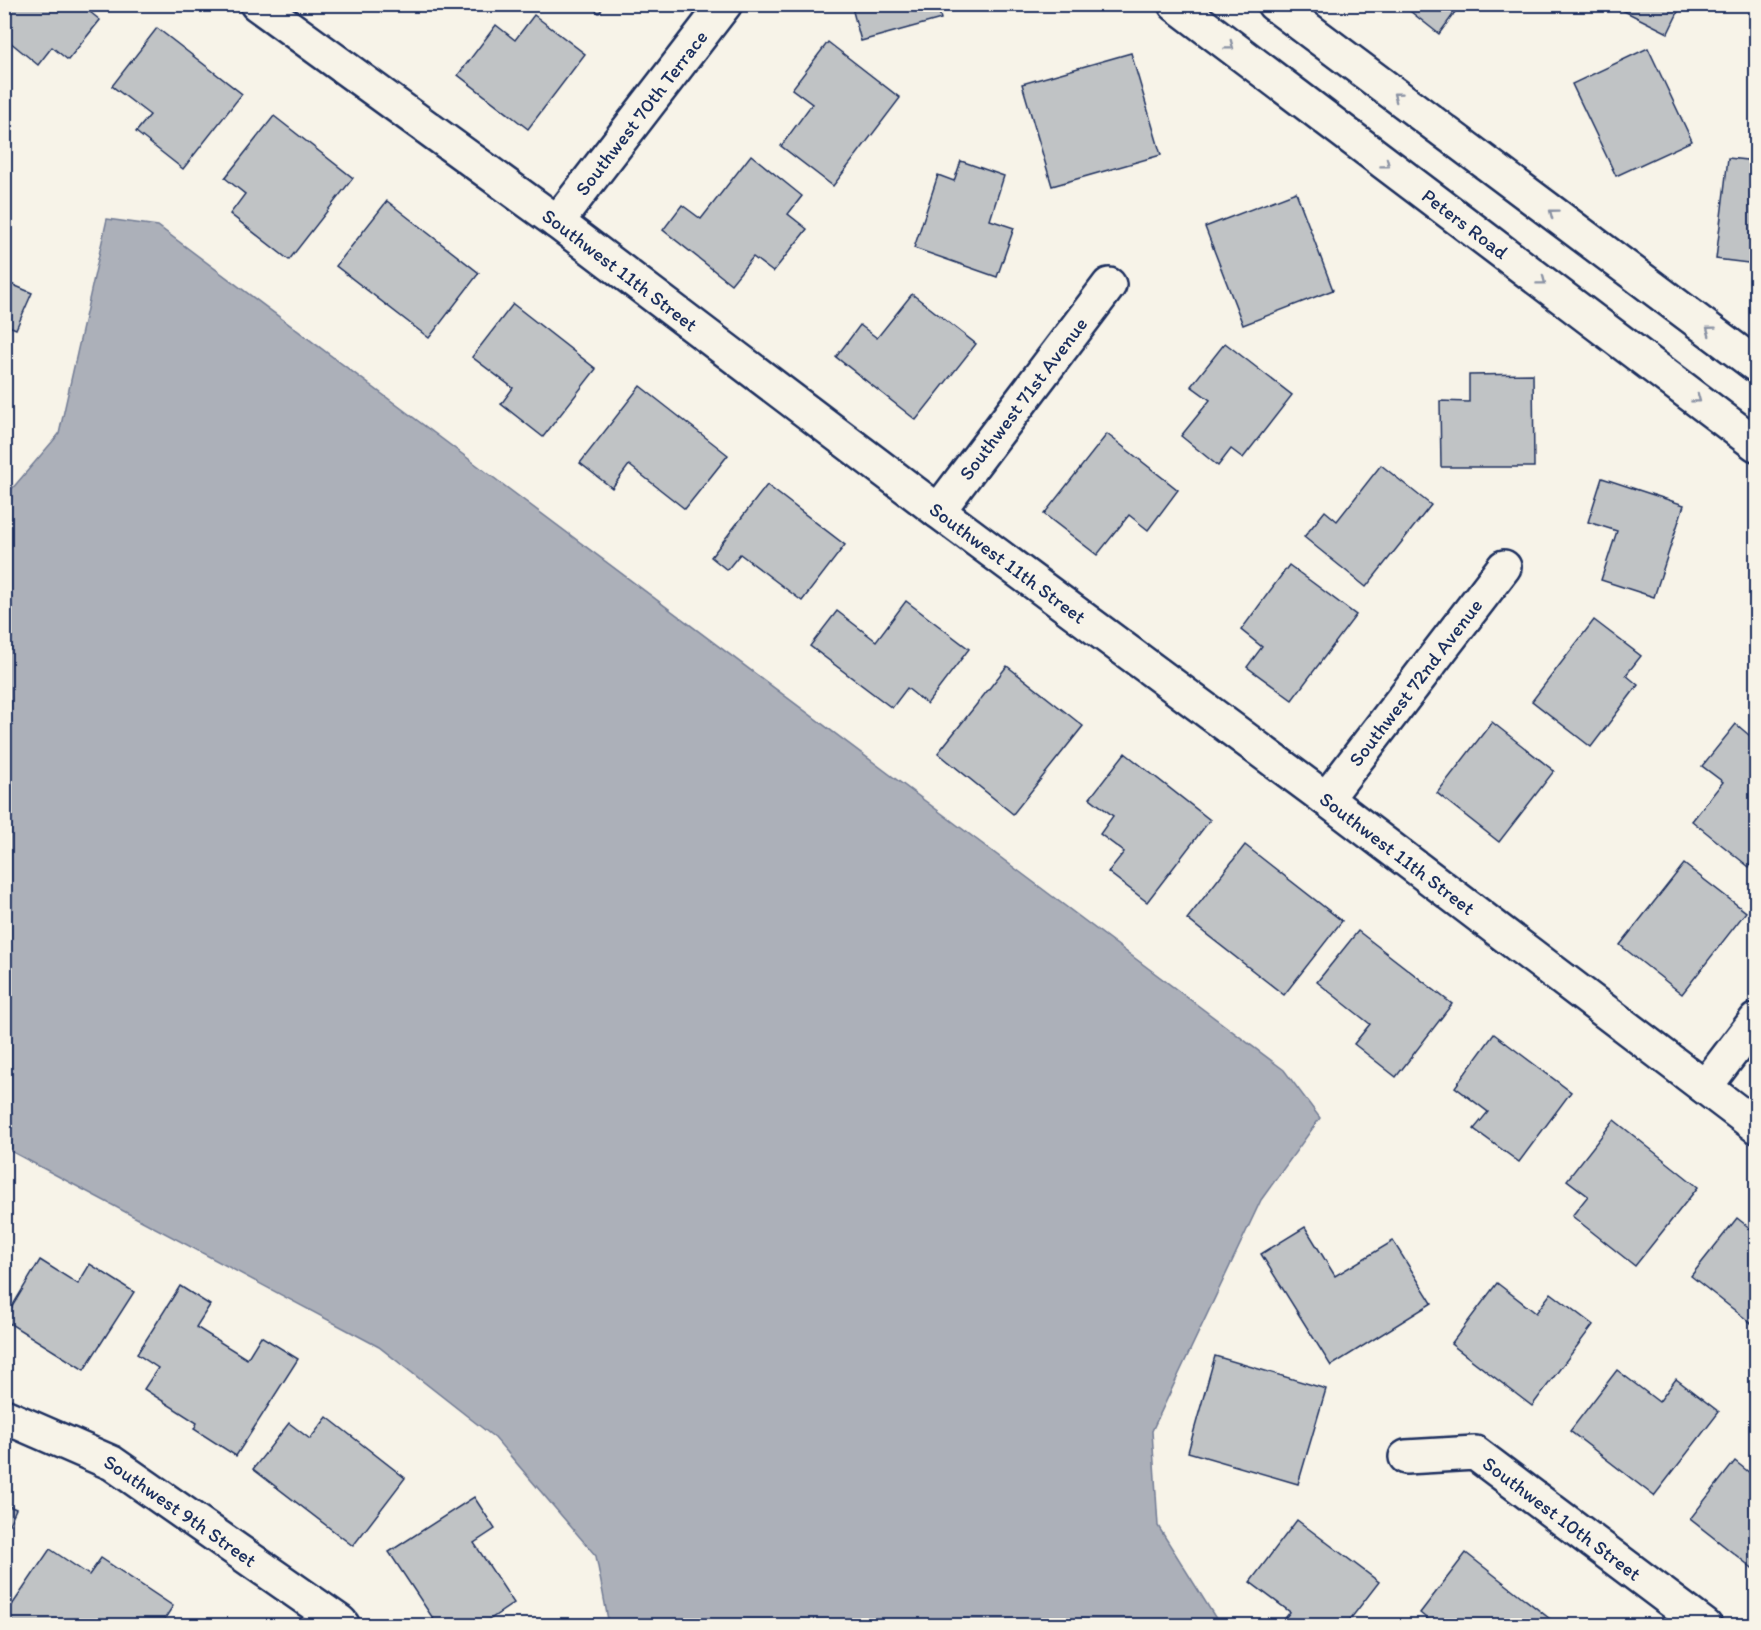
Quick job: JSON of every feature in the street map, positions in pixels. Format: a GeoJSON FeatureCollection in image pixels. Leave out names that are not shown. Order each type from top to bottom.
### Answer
{"type":"FeatureCollection","features":[{"type":"Feature","properties":{"kind":"street","name":"Southwest 11th Street"},"geometry":{"type":"LineString","coordinates":[[257,4],[558,222],[938,511],[1326,799],[1756,1126]]}},
{"type":"Feature","properties":{"kind":"street","name":"Southwest 70th Terrace"},"geometry":{"type":"LineString","coordinates":[[558,222],[725,4]]}},
{"type":"Feature","properties":{"kind":"street"},"geometry":{"type":"LineString","coordinates":[[1274,4],[1756,365]]}},
{"type":"Feature","properties":{"kind":"street","name":"Peters Road"},"geometry":{"type":"LineString","coordinates":[[1182,7],[1756,444]]}},
{"type":"Feature","properties":{"kind":"street","name":"Southwest 71st Avenue"},"geometry":{"type":"LineString","coordinates":[[938,511],[1109,285]]}},
{"type":"Feature","properties":{"kind":"street","name":"Southwest 72nd Avenue"},"geometry":{"type":"LineString","coordinates":[[1326,799],[1504,567]]}},
{"type":"Feature","properties":{"kind":"street"},"geometry":{"type":"LineString","coordinates":[[1705,1087],[1756,1020]]}},
{"type":"Feature","properties":{"kind":"street","name":"Southwest 9th Street"},"geometry":{"type":"LineString","coordinates":[[4,1416],[112,1463],[343,1626]]}},
{"type":"Feature","properties":{"kind":"street","name":"Southwest 10th Street"},"geometry":{"type":"LineString","coordinates":[[1406,1457],[1475,1453],[1705,1626]]}},
{"type":"Feature","properties":{"kind":"shaded area"},"geometry":{"type":"Polygon","coordinates":[[[107,219],[158,226],[1284,1070],[1320,1118],[1261,1200],[1152,1431],[1158,1526],[1220,1625],[609,1625],[596,1556],[495,1438],[379,1347],[5,1148],[5,497],[59,434],[107,219]]]}},
{"type":"Feature","properties":{"kind":"building"},"geometry":{"type":"Polygon","coordinates":[[[4,4],[80,4],[100,20],[68,60],[52,47],[38,65],[4,37],[4,4]]]}},
{"type":"Feature","properties":{"kind":"building"},"geometry":{"type":"Polygon","coordinates":[[[588,4],[606,4],[599,13],[588,4]]]}},
{"type":"Feature","properties":{"kind":"building"},"geometry":{"type":"Polygon","coordinates":[[[851,4],[937,4],[941,19],[861,41],[851,4]]]}},
{"type":"Feature","properties":{"kind":"building"},"geometry":{"type":"Polygon","coordinates":[[[1401,4],[1461,4],[1439,34],[1401,4]]]}},
{"type":"Feature","properties":{"kind":"building"},"geometry":{"type":"Polygon","coordinates":[[[1610,4],[1682,4],[1668,33],[1610,4]]]}},
{"type":"Feature","properties":{"kind":"building"},"geometry":{"type":"Polygon","coordinates":[[[534,15],[585,54],[528,129],[458,75],[496,25],[515,40],[534,15]]]}},
{"type":"Feature","properties":{"kind":"building"},"geometry":{"type":"Polygon","coordinates":[[[157,28],[242,94],[183,169],[136,132],[150,115],[112,86],[157,28]]]}},
{"type":"Feature","properties":{"kind":"building"},"geometry":{"type":"Polygon","coordinates":[[[828,42],[900,98],[833,186],[781,146],[812,104],[792,89],[828,42]]]}},
{"type":"Feature","properties":{"kind":"building"},"geometry":{"type":"Polygon","coordinates":[[[1648,48],[1692,141],[1616,176],[1572,84],[1648,48]]]}},
{"type":"Feature","properties":{"kind":"building"},"geometry":{"type":"Polygon","coordinates":[[[1131,53],[1161,155],[1052,186],[1022,84],[1131,53]]]}},
{"type":"Feature","properties":{"kind":"building"},"geometry":{"type":"Polygon","coordinates":[[[274,116],[353,178],[289,260],[230,214],[245,194],[225,178],[274,116]]]}},
{"type":"Feature","properties":{"kind":"building"},"geometry":{"type":"Polygon","coordinates":[[[751,155],[802,196],[788,214],[807,229],[773,272],[753,257],[731,284],[663,230],[682,205],[701,219],[751,155]]]}},
{"type":"Feature","properties":{"kind":"building"},"geometry":{"type":"Polygon","coordinates":[[[1728,158],[1756,161],[1756,264],[1716,259],[1728,158]]]}},
{"type":"Feature","properties":{"kind":"building"},"geometry":{"type":"Polygon","coordinates":[[[961,161],[1004,176],[990,220],[1014,228],[997,277],[914,248],[938,175],[954,181],[961,161]]]}},
{"type":"Feature","properties":{"kind":"building"},"geometry":{"type":"Polygon","coordinates":[[[1296,192],[1333,290],[1243,325],[1205,227],[1296,192]]]}},
{"type":"Feature","properties":{"kind":"building"},"geometry":{"type":"Polygon","coordinates":[[[387,201],[479,273],[429,338],[336,266],[387,201]]]}},
{"type":"Feature","properties":{"kind":"building"},"geometry":{"type":"Polygon","coordinates":[[[4,281],[32,293],[16,329],[4,324],[4,281]]]}},
{"type":"Feature","properties":{"kind":"building"},"geometry":{"type":"Polygon","coordinates":[[[912,294],[976,344],[916,420],[836,357],[860,325],[877,338],[912,294]]]}},
{"type":"Feature","properties":{"kind":"building"},"geometry":{"type":"Polygon","coordinates":[[[513,304],[596,369],[543,437],[501,404],[513,388],[472,357],[513,304]]]}},
{"type":"Feature","properties":{"kind":"building"},"geometry":{"type":"Polygon","coordinates":[[[1225,343],[1292,395],[1243,458],[1231,449],[1218,466],[1181,436],[1210,400],[1191,386],[1225,343]]]}},
{"type":"Feature","properties":{"kind":"building"},"geometry":{"type":"Polygon","coordinates":[[[1533,374],[1534,467],[1441,467],[1440,401],[1469,402],[1469,375],[1533,374]]]}},
{"type":"Feature","properties":{"kind":"building"},"geometry":{"type":"Polygon","coordinates":[[[640,386],[728,455],[685,509],[629,465],[612,488],[580,463],[640,386]]]}},
{"type":"Feature","properties":{"kind":"building"},"geometry":{"type":"Polygon","coordinates":[[[1107,434],[1178,490],[1148,530],[1129,515],[1097,555],[1044,514],[1107,434]]]}},
{"type":"Feature","properties":{"kind":"building"},"geometry":{"type":"Polygon","coordinates":[[[1381,465],[1431,505],[1366,587],[1304,537],[1325,511],[1337,521],[1381,465]]]}},
{"type":"Feature","properties":{"kind":"building"},"geometry":{"type":"Polygon","coordinates":[[[1602,478],[1684,505],[1654,597],[1601,580],[1617,531],[1588,522],[1602,478]]]}},
{"type":"Feature","properties":{"kind":"building"},"geometry":{"type":"Polygon","coordinates":[[[767,485],[845,545],[802,601],[740,554],[727,570],[711,557],[767,485]]]}},
{"type":"Feature","properties":{"kind":"building"},"geometry":{"type":"Polygon","coordinates":[[[1289,565],[1356,615],[1292,700],[1247,667],[1262,647],[1241,630],[1289,565]]]}},
{"type":"Feature","properties":{"kind":"building"},"geometry":{"type":"Polygon","coordinates":[[[906,601],[969,649],[927,704],[907,688],[892,708],[810,646],[837,611],[876,641],[906,601]]]}},
{"type":"Feature","properties":{"kind":"building"},"geometry":{"type":"Polygon","coordinates":[[[1594,620],[1641,656],[1626,675],[1638,685],[1591,747],[1532,701],[1594,620]]]}},
{"type":"Feature","properties":{"kind":"building"},"geometry":{"type":"Polygon","coordinates":[[[1007,666],[1083,726],[1013,814],[938,753],[1007,666]]]}},
{"type":"Feature","properties":{"kind":"building"},"geometry":{"type":"Polygon","coordinates":[[[1492,722],[1554,771],[1499,842],[1437,793],[1492,722]]]}},
{"type":"Feature","properties":{"kind":"building"},"geometry":{"type":"Polygon","coordinates":[[[1736,724],[1756,741],[1756,857],[1749,867],[1692,821],[1723,782],[1702,766],[1736,724]]]}},
{"type":"Feature","properties":{"kind":"building"},"geometry":{"type":"Polygon","coordinates":[[[1125,753],[1210,820],[1147,902],[1108,872],[1124,852],[1100,834],[1113,816],[1090,798],[1125,753]]]}},
{"type":"Feature","properties":{"kind":"building"},"geometry":{"type":"Polygon","coordinates":[[[1245,845],[1342,921],[1284,995],[1187,919],[1245,845]]]}},
{"type":"Feature","properties":{"kind":"building"},"geometry":{"type":"Polygon","coordinates":[[[1684,864],[1746,912],[1682,994],[1620,945],[1684,864]]]}},
{"type":"Feature","properties":{"kind":"building"},"geometry":{"type":"Polygon","coordinates":[[[1358,931],[1452,1004],[1396,1077],[1354,1044],[1370,1024],[1317,982],[1358,931]]]}},
{"type":"Feature","properties":{"kind":"building"},"geometry":{"type":"Polygon","coordinates":[[[1494,1034],[1571,1092],[1519,1162],[1474,1129],[1488,1112],[1455,1087],[1494,1034]]]}},
{"type":"Feature","properties":{"kind":"building"},"geometry":{"type":"Polygon","coordinates":[[[1614,1120],[1698,1187],[1635,1266],[1572,1216],[1588,1196],[1567,1180],[1614,1120]]]}},
{"type":"Feature","properties":{"kind":"building"},"geometry":{"type":"Polygon","coordinates":[[[1737,1218],[1756,1233],[1756,1327],[1691,1276],[1737,1218]]]}},
{"type":"Feature","properties":{"kind":"building"},"geometry":{"type":"Polygon","coordinates":[[[1305,1227],[1335,1276],[1393,1241],[1432,1303],[1331,1366],[1261,1254],[1305,1227]]]}},
{"type":"Feature","properties":{"kind":"building"},"geometry":{"type":"Polygon","coordinates":[[[40,1260],[78,1284],[90,1264],[134,1292],[84,1370],[4,1320],[40,1260]]]}},
{"type":"Feature","properties":{"kind":"building"},"geometry":{"type":"Polygon","coordinates":[[[1497,1283],[1536,1313],[1551,1293],[1593,1325],[1532,1406],[1451,1344],[1497,1283]]]}},
{"type":"Feature","properties":{"kind":"building"},"geometry":{"type":"Polygon","coordinates":[[[180,1286],[210,1305],[196,1327],[247,1359],[261,1336],[298,1359],[236,1456],[194,1429],[197,1423],[144,1389],[158,1368],[137,1354],[180,1286]]]}},
{"type":"Feature","properties":{"kind":"building"},"geometry":{"type":"Polygon","coordinates":[[[1215,1356],[1326,1389],[1298,1484],[1188,1452],[1215,1356]]]}},
{"type":"Feature","properties":{"kind":"building"},"geometry":{"type":"Polygon","coordinates":[[[1617,1370],[1659,1402],[1676,1379],[1719,1412],[1654,1496],[1570,1431],[1617,1370]]]}},
{"type":"Feature","properties":{"kind":"building"},"geometry":{"type":"Polygon","coordinates":[[[327,1417],[405,1478],[353,1546],[253,1469],[289,1423],[310,1439],[327,1417]]]}},
{"type":"Feature","properties":{"kind":"building"},"geometry":{"type":"Polygon","coordinates":[[[1735,1461],[1756,1478],[1756,1571],[1690,1519],[1735,1461]]]}},
{"type":"Feature","properties":{"kind":"building"},"geometry":{"type":"Polygon","coordinates":[[[474,1497],[495,1529],[474,1543],[514,1603],[480,1626],[438,1626],[389,1552],[474,1497]]]}},
{"type":"Feature","properties":{"kind":"building"},"geometry":{"type":"Polygon","coordinates":[[[4,1504],[16,1509],[4,1535],[4,1504]]]}},
{"type":"Feature","properties":{"kind":"building"},"geometry":{"type":"Polygon","coordinates":[[[1297,1520],[1379,1582],[1345,1626],[1279,1626],[1290,1612],[1250,1582],[1297,1520]]]}},
{"type":"Feature","properties":{"kind":"building"},"geometry":{"type":"Polygon","coordinates":[[[50,1549],[89,1575],[101,1558],[173,1606],[160,1626],[4,1626],[4,1617],[50,1549]]]}},
{"type":"Feature","properties":{"kind":"building"},"geometry":{"type":"Polygon","coordinates":[[[1466,1553],[1559,1626],[1436,1626],[1420,1613],[1466,1553]]]}}]}
